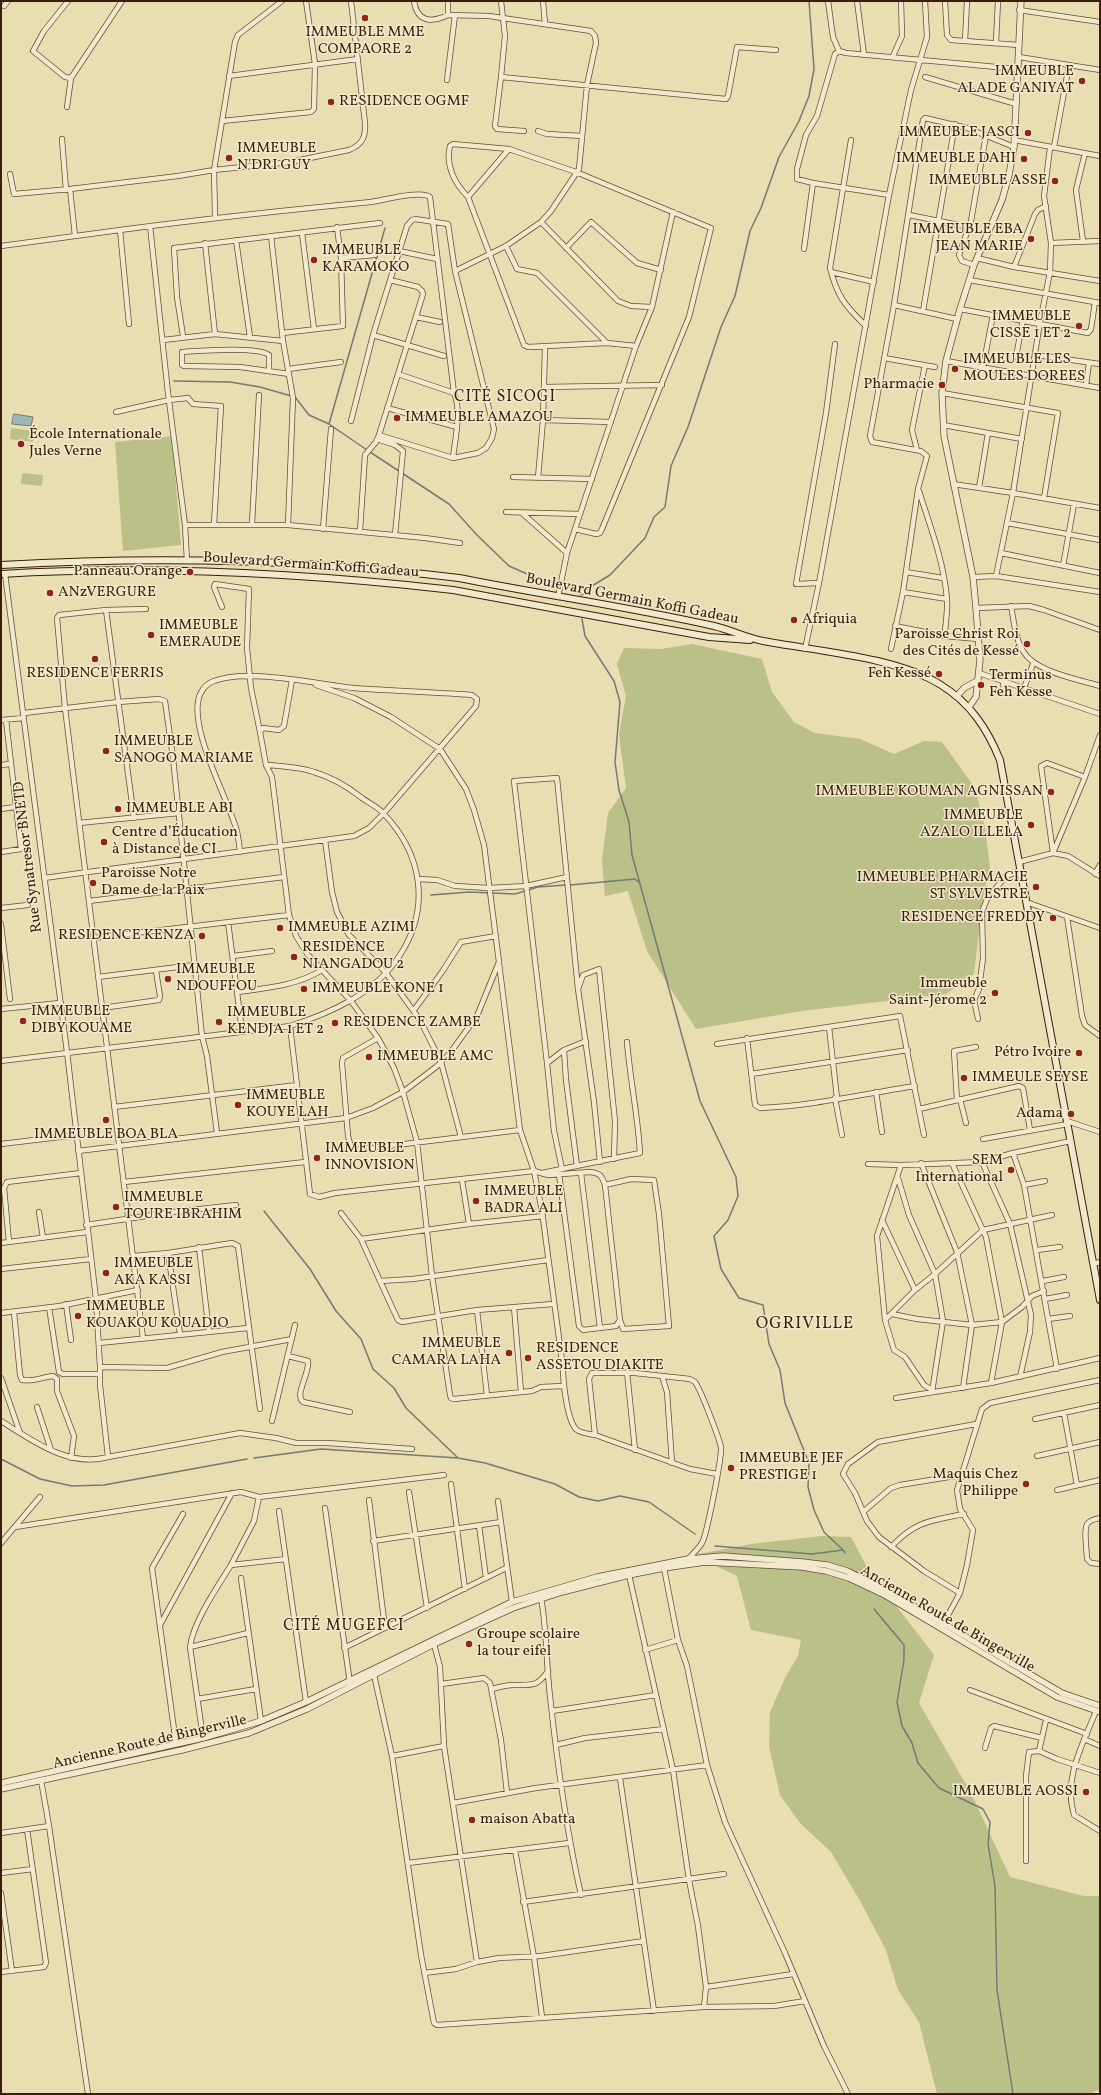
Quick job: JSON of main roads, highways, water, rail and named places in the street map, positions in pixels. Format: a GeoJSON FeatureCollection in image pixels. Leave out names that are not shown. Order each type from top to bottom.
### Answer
{"type":"FeatureCollection","features":[{"type":"Feature","properties":{"kind":"main road","name":"Boulevard Germain Koffi Gadeau"},"geometry":{"type":"LineString","coordinates":[[1,565],[252,560],[422,574],[459,578],[715,626],[760,640]]}},
{"type":"Feature","properties":{"kind":"main road","name":"Boulevard Germain Koffi Gadeau"},"geometry":{"type":"LineString","coordinates":[[3,574],[93,571],[253,573],[397,584],[453,590],[709,637],[760,640]]}},
{"type":"Feature","properties":{"kind":"main road"},"geometry":{"type":"LineString","coordinates":[[760,640],[902,668],[928,678],[957,696],[969,707],[991,739],[1000,760],[1071,1141],[1097,1263],[1100,1300]]}},
{"type":"Feature","properties":{"kind":"water"},"geometry":{"type":"Polygon","coordinates":[[[14,414],[33,417],[31,426],[12,424],[14,414]]]}},
{"type":"Feature","properties":{"kind":"waterway"},"geometry":{"type":"LineString","coordinates":[[565,585],[582,595],[587,589],[610,575],[645,538],[654,517],[665,507],[671,466],[688,427],[721,327],[735,296],[750,231],[761,208],[779,157],[799,121],[809,96],[814,69],[809,1]]}},
{"type":"Feature","properties":{"kind":"waterway"},"geometry":{"type":"LineString","coordinates":[[329,424],[385,228]]}},
{"type":"Feature","properties":{"kind":"waterway"},"geometry":{"type":"LineString","coordinates":[[174,381],[230,382],[260,387],[295,397],[309,415],[329,424],[367,450]]}},
{"type":"Feature","properties":{"kind":"waterway"},"geometry":{"type":"LineString","coordinates":[[370,452],[449,504],[477,535],[509,566],[541,580],[558,583]]}},
{"type":"Feature","properties":{"kind":"waterway"},"geometry":{"type":"LineString","coordinates":[[582,619],[585,636],[614,681],[620,702],[615,762],[619,790],[629,822],[632,855],[700,1101],[736,1177],[738,1196],[728,1220],[714,1236],[721,1269],[739,1298],[763,1305],[769,1344],[780,1370],[785,1403],[809,1463],[808,1487],[814,1510],[824,1532],[843,1550]]}},
{"type":"Feature","properties":{"kind":"waterway"},"geometry":{"type":"LineString","coordinates":[[570,885],[635,879],[640,883]]}},
{"type":"Feature","properties":{"kind":"waterway"},"geometry":{"type":"LineString","coordinates":[[431,895],[469,892],[515,894],[538,887],[566,885]]}},
{"type":"Feature","properties":{"kind":"waterway"},"geometry":{"type":"LineString","coordinates":[[264,1211],[310,1269],[336,1311],[361,1339],[373,1369],[394,1388],[406,1408],[458,1458]]}},
{"type":"Feature","properties":{"kind":"waterway"},"geometry":{"type":"LineString","coordinates":[[254,1458],[321,1449],[458,1458],[485,1463],[555,1484],[579,1497],[598,1501],[620,1496],[649,1502],[695,1534]]}},
{"type":"Feature","properties":{"kind":"waterway"},"geometry":{"type":"LineString","coordinates":[[1,1459],[40,1479],[72,1486],[104,1485],[247,1459]]}},
{"type":"Feature","properties":{"kind":"waterway"},"geometry":{"type":"LineString","coordinates":[[715,1546],[812,1554],[843,1550],[845,1553]]}},
{"type":"Feature","properties":{"kind":"waterway"},"geometry":{"type":"LineString","coordinates":[[874,1609],[904,1645],[904,1660],[897,1702],[902,1726],[912,1743],[918,1763],[939,1788],[983,1809],[990,1822],[988,1844],[995,1886],[997,1990],[1013,2094]]}},
{"type":"Feature","properties":{"kind":"place","name":"IMMEUBLE MME COMPAORE 2"},"geometry":{"type":"Point","coordinates":[365,18]}},
{"type":"Feature","properties":{"kind":"place","name":"IMMEUBLE ALADE GANIYAT"},"geometry":{"type":"Point","coordinates":[1082,81]}},
{"type":"Feature","properties":{"kind":"place","name":"RESIDENCE OGMF"},"geometry":{"type":"Point","coordinates":[331,102]}},
{"type":"Feature","properties":{"kind":"place","name":"IMMEUBLE JASCI"},"geometry":{"type":"Point","coordinates":[1028,133]}},
{"type":"Feature","properties":{"kind":"place","name":"IMMEUBLE N'DRI GUY"},"geometry":{"type":"Point","coordinates":[229,158]}},
{"type":"Feature","properties":{"kind":"place","name":"IMMEUBLE DAHI"},"geometry":{"type":"Point","coordinates":[1024,159]}},
{"type":"Feature","properties":{"kind":"place","name":"IMMEUBLE ASSE"},"geometry":{"type":"Point","coordinates":[1055,181]}},
{"type":"Feature","properties":{"kind":"place","name":"IMMEUBLE EBA JEAN MARIE"},"geometry":{"type":"Point","coordinates":[1031,239]}},
{"type":"Feature","properties":{"kind":"place","name":"IMMEUBLE KARAMOKO"},"geometry":{"type":"Point","coordinates":[314,260]}},
{"type":"Feature","properties":{"kind":"place","name":"IMMEUBLE CISSE 1 ET 2"},"geometry":{"type":"Point","coordinates":[1079,326]}},
{"type":"Feature","properties":{"kind":"place","name":"IMMEUBLE LES MOULES DOREES"},"geometry":{"type":"Point","coordinates":[955,369]}},
{"type":"Feature","properties":{"kind":"place","name":"Pharmacie"},"geometry":{"type":"Point","coordinates":[942,385]}},
{"type":"Feature","properties":{"kind":"place","name":"IMMEUBLE AMAZOU"},"geometry":{"type":"Point","coordinates":[397,418]}},
{"type":"Feature","properties":{"kind":"place","name":"École Internationale Jules Verne"},"geometry":{"type":"Point","coordinates":[21,444]}},
{"type":"Feature","properties":{"kind":"place","name":"Panneau Orange"},"geometry":{"type":"Point","coordinates":[190,572]}},
{"type":"Feature","properties":{"kind":"place","name":"ANzVERGURE"},"geometry":{"type":"Point","coordinates":[50,593]}},
{"type":"Feature","properties":{"kind":"place","name":"Afriquia"},"geometry":{"type":"Point","coordinates":[794,620]}},
{"type":"Feature","properties":{"kind":"place","name":"IMMEUBLE EMERAUDE"},"geometry":{"type":"Point","coordinates":[151,635]}},
{"type":"Feature","properties":{"kind":"place","name":"Paroisse Christ Roi des Cités de Kessé"},"geometry":{"type":"Point","coordinates":[1027,644]}},
{"type":"Feature","properties":{"kind":"place","name":"RESIDENCE FERRIS"},"geometry":{"type":"Point","coordinates":[95,659]}},
{"type":"Feature","properties":{"kind":"place","name":"Feh Kessé"},"geometry":{"type":"Point","coordinates":[939,674]}},
{"type":"Feature","properties":{"kind":"place","name":"Terminus Feh Kesse"},"geometry":{"type":"Point","coordinates":[981,685]}},
{"type":"Feature","properties":{"kind":"place","name":"IMMEUBLE SANOGO MARIAME"},"geometry":{"type":"Point","coordinates":[106,751]}},
{"type":"Feature","properties":{"kind":"place","name":"IMMEUBLE KOUMAN AGNISSAN"},"geometry":{"type":"Point","coordinates":[1051,792]}},
{"type":"Feature","properties":{"kind":"place","name":"IMMEUBLE ABI"},"geometry":{"type":"Point","coordinates":[118,809]}},
{"type":"Feature","properties":{"kind":"place","name":"IMMEUBLE AZALO ILLELA"},"geometry":{"type":"Point","coordinates":[1031,825]}},
{"type":"Feature","properties":{"kind":"place","name":"Centre d’Éducation à Distance de CI"},"geometry":{"type":"Point","coordinates":[104,842]}},
{"type":"Feature","properties":{"kind":"place","name":"Paroisse Notre Dame de la Paix"},"geometry":{"type":"Point","coordinates":[93,883]}},
{"type":"Feature","properties":{"kind":"place","name":"IMMEUBLE PHARMACIE ST SYLVESTRE"},"geometry":{"type":"Point","coordinates":[1036,887]}},
{"type":"Feature","properties":{"kind":"place","name":"RESIDENCE FREDDY"},"geometry":{"type":"Point","coordinates":[1053,918]}},
{"type":"Feature","properties":{"kind":"place","name":"IMMEUBLE AZIMI"},"geometry":{"type":"Point","coordinates":[280,928]}},
{"type":"Feature","properties":{"kind":"place","name":"RESIDENCE KENZA"},"geometry":{"type":"Point","coordinates":[202,936]}},
{"type":"Feature","properties":{"kind":"place","name":"RESIDENCE NIANGADOU 2"},"geometry":{"type":"Point","coordinates":[294,957]}},
{"type":"Feature","properties":{"kind":"place","name":"IMMEUBLE NDOUFFOU"},"geometry":{"type":"Point","coordinates":[168,979]}},
{"type":"Feature","properties":{"kind":"place","name":"IMMEUBLE KONE 1"},"geometry":{"type":"Point","coordinates":[304,989]}},
{"type":"Feature","properties":{"kind":"place","name":"Immeuble Saint-Jérome 2"},"geometry":{"type":"Point","coordinates":[995,993]}},
{"type":"Feature","properties":{"kind":"place","name":"IMMEUBLE DIBY KOUAME"},"geometry":{"type":"Point","coordinates":[23,1021]}},
{"type":"Feature","properties":{"kind":"place","name":"IMMEUBLE KENDJA 1 ET 2"},"geometry":{"type":"Point","coordinates":[219,1022]}},
{"type":"Feature","properties":{"kind":"place","name":"RESIDENCE ZAMBE"},"geometry":{"type":"Point","coordinates":[335,1023]}},
{"type":"Feature","properties":{"kind":"place","name":"Pétro Ivoire"},"geometry":{"type":"Point","coordinates":[1079,1053]}},
{"type":"Feature","properties":{"kind":"place","name":"IMMEUBLE AMC"},"geometry":{"type":"Point","coordinates":[369,1057]}},
{"type":"Feature","properties":{"kind":"place","name":"IMMEULE SEYSE"},"geometry":{"type":"Point","coordinates":[964,1078]}},
{"type":"Feature","properties":{"kind":"place","name":"IMMEUBLE KOUYE LAH"},"geometry":{"type":"Point","coordinates":[238,1105]}},
{"type":"Feature","properties":{"kind":"place","name":"Adama"},"geometry":{"type":"Point","coordinates":[1071,1114]}},
{"type":"Feature","properties":{"kind":"place","name":"IMMEUBLE BOA BLA"},"geometry":{"type":"Point","coordinates":[106,1120]}},
{"type":"Feature","properties":{"kind":"place","name":"IMMEUBLE INNOVISION"},"geometry":{"type":"Point","coordinates":[317,1158]}},
{"type":"Feature","properties":{"kind":"place","name":"SEM International"},"geometry":{"type":"Point","coordinates":[1011,1170]}},
{"type":"Feature","properties":{"kind":"place","name":"IMMEUBLE BADRA ALI"},"geometry":{"type":"Point","coordinates":[476,1201]}},
{"type":"Feature","properties":{"kind":"place","name":"IMMEUBLE TOURE IBRAHIM"},"geometry":{"type":"Point","coordinates":[116,1207]}},
{"type":"Feature","properties":{"kind":"place","name":"IMMEUBLE AKA KASSI"},"geometry":{"type":"Point","coordinates":[106,1273]}},
{"type":"Feature","properties":{"kind":"place","name":"IMMEUBLE KOUAKOU KOUADIO"},"geometry":{"type":"Point","coordinates":[78,1316]}},
{"type":"Feature","properties":{"kind":"place","name":"IMMEUBLE CAMARA LAHA"},"geometry":{"type":"Point","coordinates":[509,1353]}},
{"type":"Feature","properties":{"kind":"place","name":"RESIDENCE ASSETOU DIAKITE"},"geometry":{"type":"Point","coordinates":[528,1358]}},
{"type":"Feature","properties":{"kind":"place","name":"IMMEUBLE JEF PRESTIGE 1"},"geometry":{"type":"Point","coordinates":[731,1468]}},
{"type":"Feature","properties":{"kind":"place","name":"Maquis Chez Philippe"},"geometry":{"type":"Point","coordinates":[1026,1484]}},
{"type":"Feature","properties":{"kind":"place","name":"Groupe scolaire la tour eifel"},"geometry":{"type":"Point","coordinates":[469,1644]}},
{"type":"Feature","properties":{"kind":"place","name":"IMMEUBLE AOSSI"},"geometry":{"type":"Point","coordinates":[1086,1792]}},
{"type":"Feature","properties":{"kind":"place","name":"maison Abatta"},"geometry":{"type":"Point","coordinates":[472,1820]}},
{"type":"Feature","properties":{"kind":"district","name":"CITÉ SICOGI"},"geometry":{"type":"Point","coordinates":[505,398]}},
{"type":"Feature","properties":{"kind":"district","name":"OGRIVILLE"},"geometry":{"type":"Point","coordinates":[805,1325]}},
{"type":"Feature","properties":{"kind":"district","name":"CITÉ MUGEFCI"},"geometry":{"type":"Point","coordinates":[344,1627]}}]}
